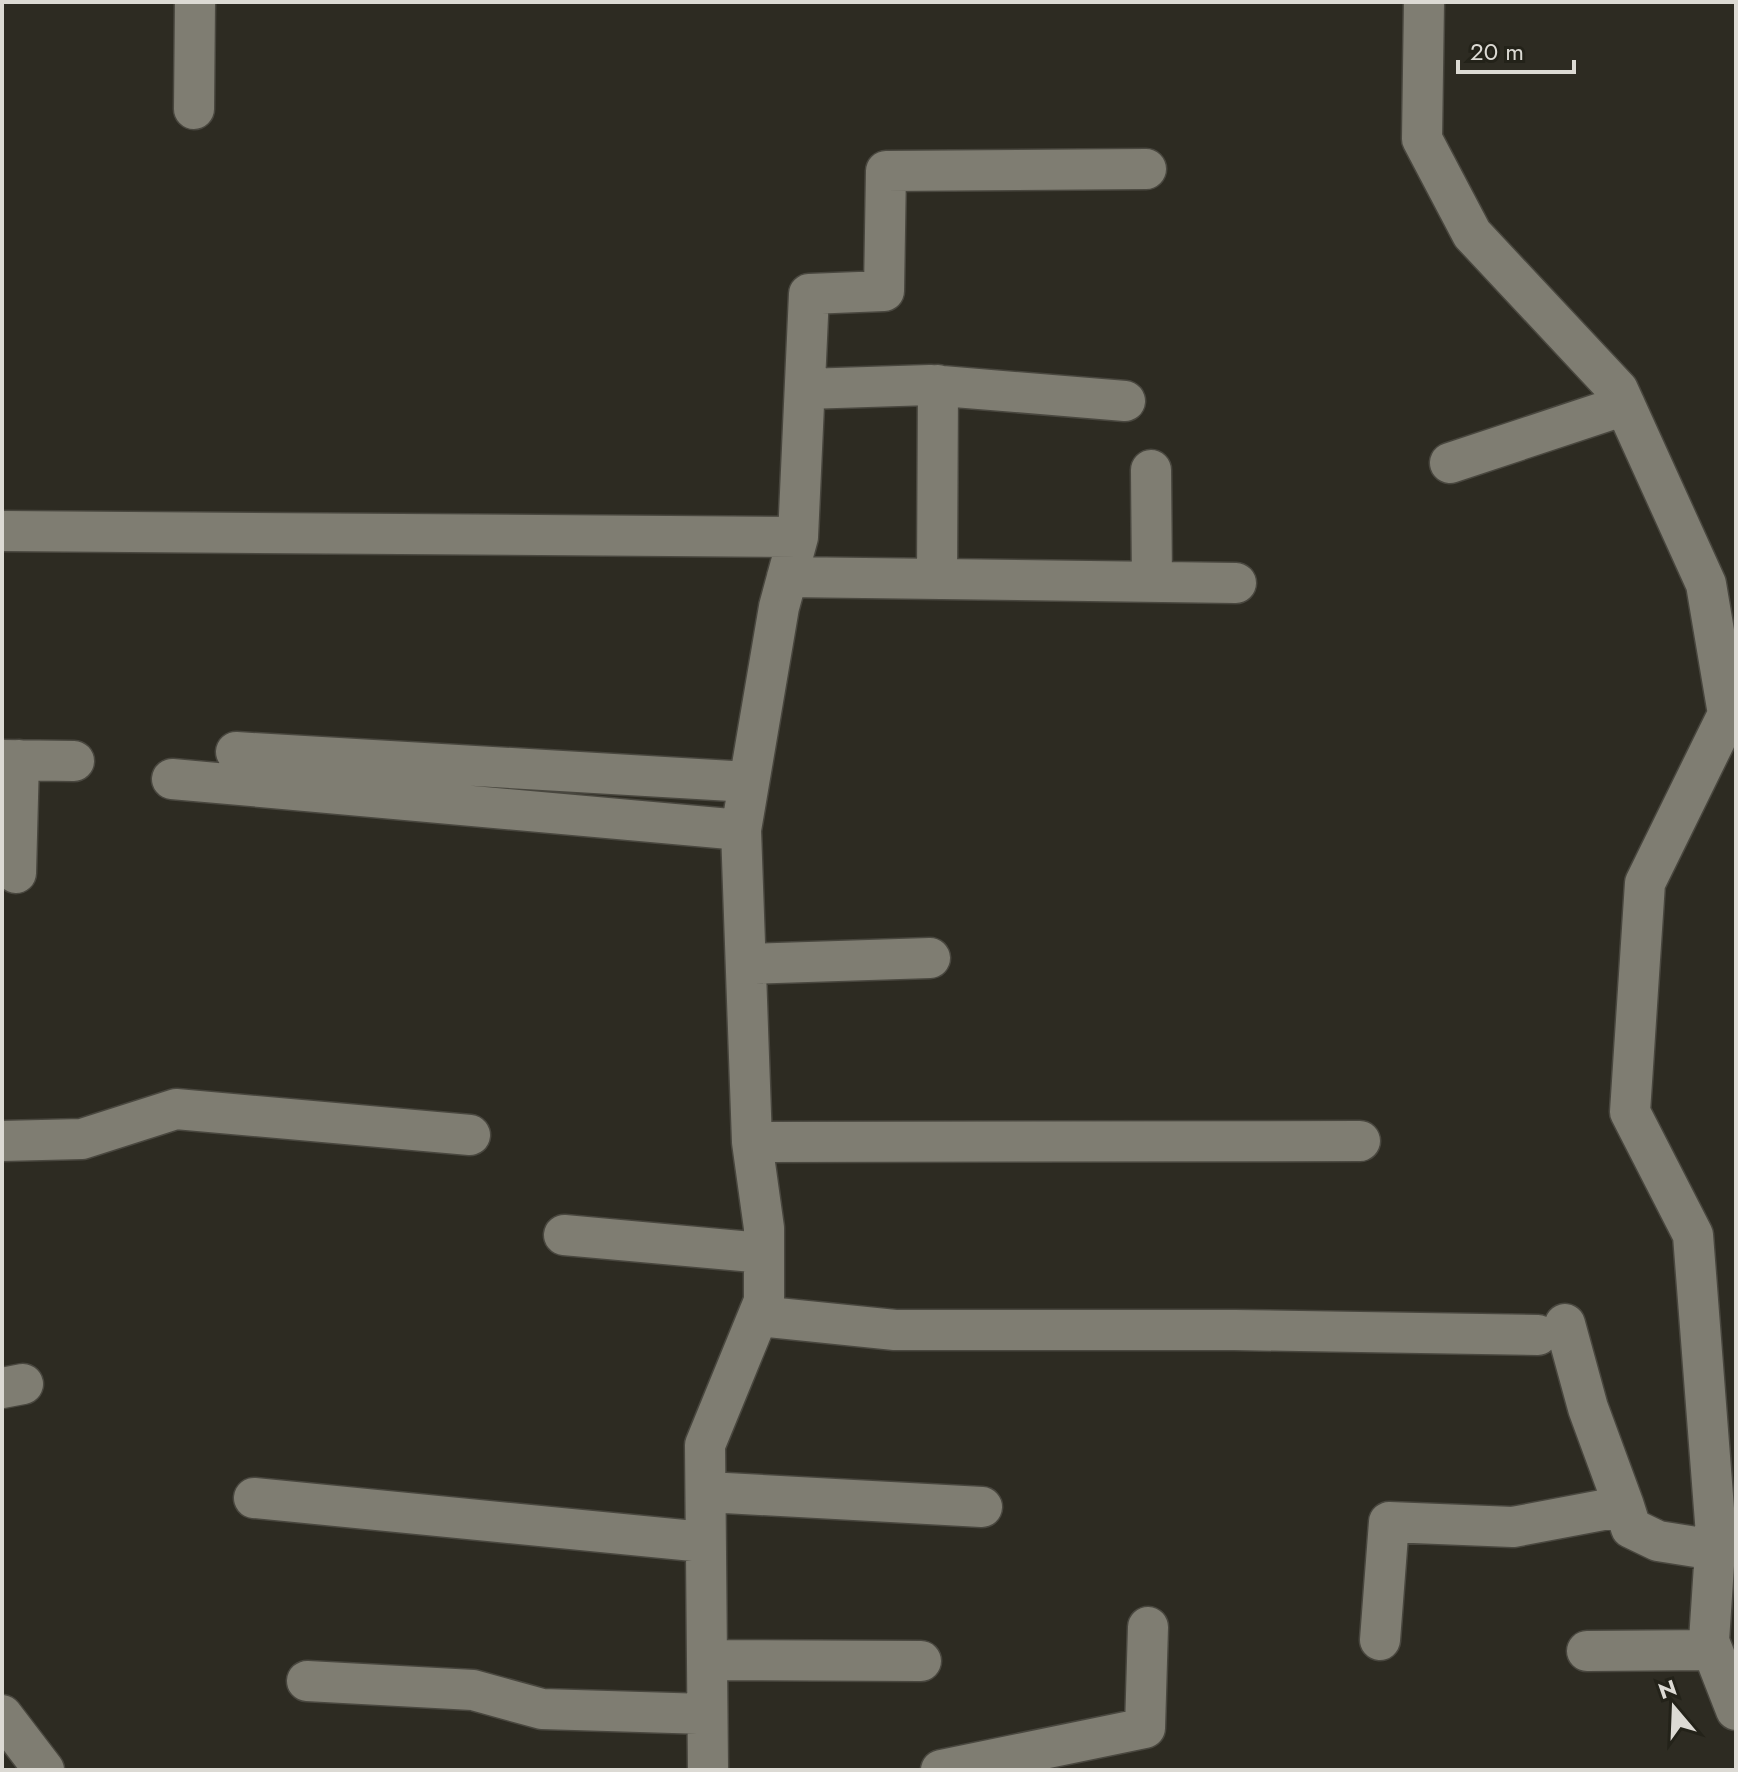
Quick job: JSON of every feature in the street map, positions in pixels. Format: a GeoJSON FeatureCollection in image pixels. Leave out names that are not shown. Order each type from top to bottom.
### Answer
{"type":"FeatureCollection","features":[{"type":"Feature","properties":{"kind":"street"},"geometry":{"type":"LineString","coordinates":[[194,109],[195,2]]}},
{"type":"Feature","properties":{"kind":"street"},"geometry":{"type":"LineString","coordinates":[[1424,2],[1422,139],[1472,234],[1618,390],[1721,583],[1728,714],[1645,883],[1630,1112],[1693,1235],[1715,1550],[1709,1641],[1736,1710]]}},
{"type":"Feature","properties":{"kind":"street"},"geometry":{"type":"LineString","coordinates":[[708,1770],[705,1445],[764,1301],[764,1253],[752,1142],[741,830],[787,577],[798,537],[809,294],[884,291],[886,171],[1146,169]]}},
{"type":"Feature","properties":{"kind":"street"},"geometry":{"type":"LineString","coordinates":[[805,389],[938,385],[1125,401]]}},
{"type":"Feature","properties":{"kind":"street"},"geometry":{"type":"LineString","coordinates":[[937,579],[938,385]]}},
{"type":"Feature","properties":{"kind":"street"},"geometry":{"type":"LineString","coordinates":[[1450,463],[1625,405]]}},
{"type":"Feature","properties":{"kind":"street"},"geometry":{"type":"LineString","coordinates":[[1151,470],[1152,582]]}},
{"type":"Feature","properties":{"kind":"street"},"geometry":{"type":"LineString","coordinates":[[2,531],[798,537]]}},
{"type":"Feature","properties":{"kind":"street"},"geometry":{"type":"LineString","coordinates":[[787,577],[1236,583]]}},
{"type":"Feature","properties":{"kind":"street"},"geometry":{"type":"LineString","coordinates":[[236,752],[749,782]]}},
{"type":"Feature","properties":{"kind":"street"},"geometry":{"type":"LineString","coordinates":[[16,873],[10,760],[74,761]]}},
{"type":"Feature","properties":{"kind":"street"},"geometry":{"type":"LineString","coordinates":[[172,779],[741,830]]}},
{"type":"Feature","properties":{"kind":"street"},"geometry":{"type":"LineString","coordinates":[[746,964],[930,958]]}},
{"type":"Feature","properties":{"kind":"street"},"geometry":{"type":"LineString","coordinates":[[2,1141],[82,1139],[176,1109],[470,1135]]}},
{"type":"Feature","properties":{"kind":"street"},"geometry":{"type":"LineString","coordinates":[[752,1142],[1360,1141]]}},
{"type":"Feature","properties":{"kind":"street"},"geometry":{"type":"LineString","coordinates":[[564,1235],[764,1253]]}},
{"type":"Feature","properties":{"kind":"street"},"geometry":{"type":"LineString","coordinates":[[758,1316],[895,1330],[1552,1330],[1588,1408],[1631,1528],[1658,1541],[1715,1550]]}},
{"type":"Feature","properties":{"kind":"street"},"geometry":{"type":"LineString","coordinates":[[707,1492],[982,1507]]}},
{"type":"Feature","properties":{"kind":"street"},"geometry":{"type":"LineString","coordinates":[[254,1498],[704,1542]]}},
{"type":"Feature","properties":{"kind":"street"},"geometry":{"type":"LineString","coordinates":[[1380,1640],[1389,1522],[1513,1527],[1624,1506]]}},
{"type":"Feature","properties":{"kind":"street"},"geometry":{"type":"LineString","coordinates":[[941,1770],[1145,1728],[1148,1627]]}},
{"type":"Feature","properties":{"kind":"street"},"geometry":{"type":"LineString","coordinates":[[1587,1651],[1712,1650]]}},
{"type":"Feature","properties":{"kind":"street"},"geometry":{"type":"LineString","coordinates":[[708,1660],[921,1661]]}},
{"type":"Feature","properties":{"kind":"street"},"geometry":{"type":"LineString","coordinates":[[307,1681],[473,1690],[542,1709],[706,1714]]}},
{"type":"Feature","properties":{"kind":"street"},"geometry":{"type":"LineString","coordinates":[[2,1715],[44,1770]]}}]}
